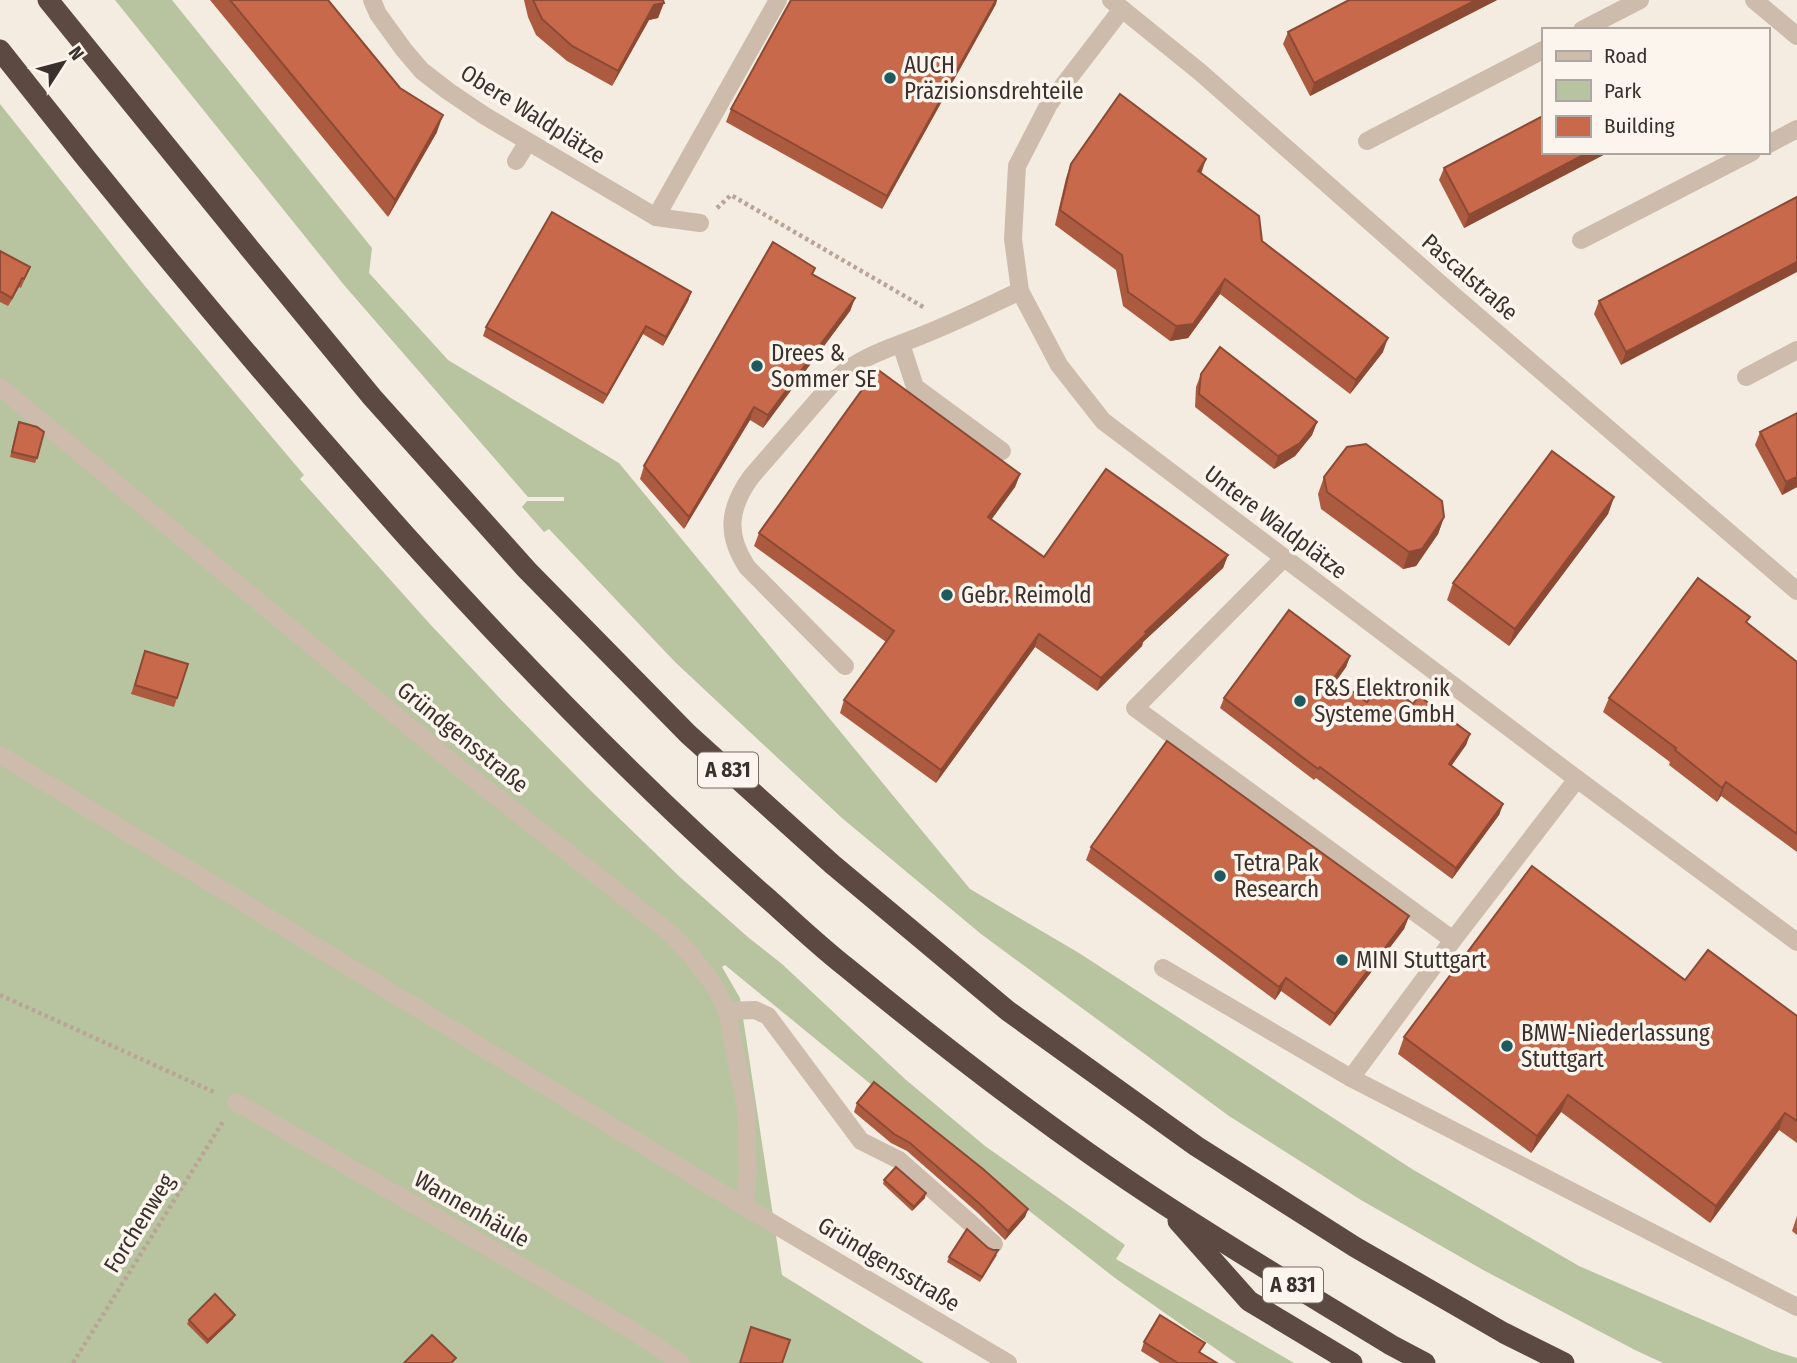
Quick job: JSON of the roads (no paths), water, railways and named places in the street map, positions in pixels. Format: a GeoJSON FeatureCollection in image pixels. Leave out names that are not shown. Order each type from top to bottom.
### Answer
{"type":"FeatureCollection","features":[{"type":"Feature","properties":{"kind":"highway","name":"A 831"},"geometry":{"type":"LineString","coordinates":[[48,0],[372,397],[527,570],[688,733],[811,845],[1008,1011],[1196,1146],[1355,1247],[1504,1333],[1564,1363]]}},
{"type":"Feature","properties":{"kind":"highway","name":"A 831"},"geometry":{"type":"LineString","coordinates":[[0,50],[258,367],[367,492],[479,616],[597,739],[714,851],[841,964],[1024,1107],[1163,1204],[1391,1345],[1425,1363]]}},
{"type":"Feature","properties":{"kind":"highway"},"geometry":{"type":"LineString","coordinates":[[1163,1204],[1248,1301],[1352,1363]]}},
{"type":"Feature","properties":{"kind":"street","name":"Obere Waldplätze"},"geometry":{"type":"LineString","coordinates":[[372,0],[378,14],[422,71],[485,116],[656,217],[700,223]]}},
{"type":"Feature","properties":{"kind":"street"},"geometry":{"type":"LineString","coordinates":[[656,217],[778,0]]}},
{"type":"Feature","properties":{"kind":"street"},"geometry":{"type":"LineString","coordinates":[[1586,28],[1640,0]]}},
{"type":"Feature","properties":{"kind":"street"},"geometry":{"type":"LineString","coordinates":[[1754,0],[1797,36]]}},
{"type":"Feature","properties":{"kind":"street","name":"Untere Waldplätze"},"geometry":{"type":"LineString","coordinates":[[1116,5],[1049,104],[1017,166],[1013,239],[1020,290],[1059,365],[1103,421],[1797,942]]}},
{"type":"Feature","properties":{"kind":"street","name":"Pascalstraße"},"geometry":{"type":"LineString","coordinates":[[1116,5],[1200,72],[1453,295],[1797,591]]}},
{"type":"Feature","properties":{"kind":"street"},"geometry":{"type":"LineString","coordinates":[[1367,141],[1542,51]]}},
{"type":"Feature","properties":{"kind":"street"},"geometry":{"type":"LineString","coordinates":[[1769,144],[1797,129]]}},
{"type":"Feature","properties":{"kind":"street"},"geometry":{"type":"LineString","coordinates":[[516,161],[528,142]]}},
{"type":"Feature","properties":{"kind":"street"},"geometry":{"type":"LineString","coordinates":[[1581,240],[1748,154]]}},
{"type":"Feature","properties":{"kind":"street"},"geometry":{"type":"LineString","coordinates":[[845,666],[747,568],[737,551],[732,528],[742,490],[849,367],[864,358],[948,325],[1020,290]]}},
{"type":"Feature","properties":{"kind":"street"},"geometry":{"type":"LineString","coordinates":[[901,344],[915,387],[1002,451]]}},
{"type":"Feature","properties":{"kind":"street"},"geometry":{"type":"LineString","coordinates":[[1746,377],[1797,350]]}},
{"type":"Feature","properties":{"kind":"street","name":"Gründgensstraße"},"geometry":{"type":"LineString","coordinates":[[0,387],[452,762],[668,932],[691,955],[713,984],[727,1011],[746,1108],[748,1173],[745,1208]]}},
{"type":"Feature","properties":{"kind":"street"},"geometry":{"type":"LineString","coordinates":[[1284,558],[1135,708],[1453,940]]}},
{"type":"Feature","properties":{"kind":"street","name":"Gründgensstraße"},"geometry":{"type":"LineString","coordinates":[[0,755],[745,1208],[1008,1363]]}},
{"type":"Feature","properties":{"kind":"street"},"geometry":{"type":"LineString","coordinates":[[1351,1078],[1577,779]]}},
{"type":"Feature","properties":{"kind":"street"},"geometry":{"type":"LineString","coordinates":[[1163,968],[1351,1078],[1797,1307]]}},
{"type":"Feature","properties":{"kind":"street"},"geometry":{"type":"LineString","coordinates":[[727,1011],[755,1010],[768,1016],[861,1141],[899,1160],[994,1244]]}},
{"type":"Feature","properties":{"kind":"street","name":"Wannenhäule"},"geometry":{"type":"LineString","coordinates":[[236,1101],[625,1326],[681,1363]]}},
{"type":"Feature","properties":{"kind":"place","name":"AUCH Präzisionsdrehteile"},"geometry":{"type":"Point","coordinates":[890,78]}},
{"type":"Feature","properties":{"kind":"place","name":"Drees & Sommer SE"},"geometry":{"type":"Point","coordinates":[757,366]}},
{"type":"Feature","properties":{"kind":"place","name":"Gebr. Reimold"},"geometry":{"type":"Point","coordinates":[947,595]}},
{"type":"Feature","properties":{"kind":"place","name":"F&S Elektronik Systeme GmbH"},"geometry":{"type":"Point","coordinates":[1300,701]}},
{"type":"Feature","properties":{"kind":"place","name":"Tetra Pak Research"},"geometry":{"type":"Point","coordinates":[1220,876]}},
{"type":"Feature","properties":{"kind":"place","name":"MINI Stuttgart"},"geometry":{"type":"Point","coordinates":[1342,960]}},
{"type":"Feature","properties":{"kind":"place","name":"BMW-Niederlassung Stuttgart"},"geometry":{"type":"Point","coordinates":[1507,1046]}}]}
